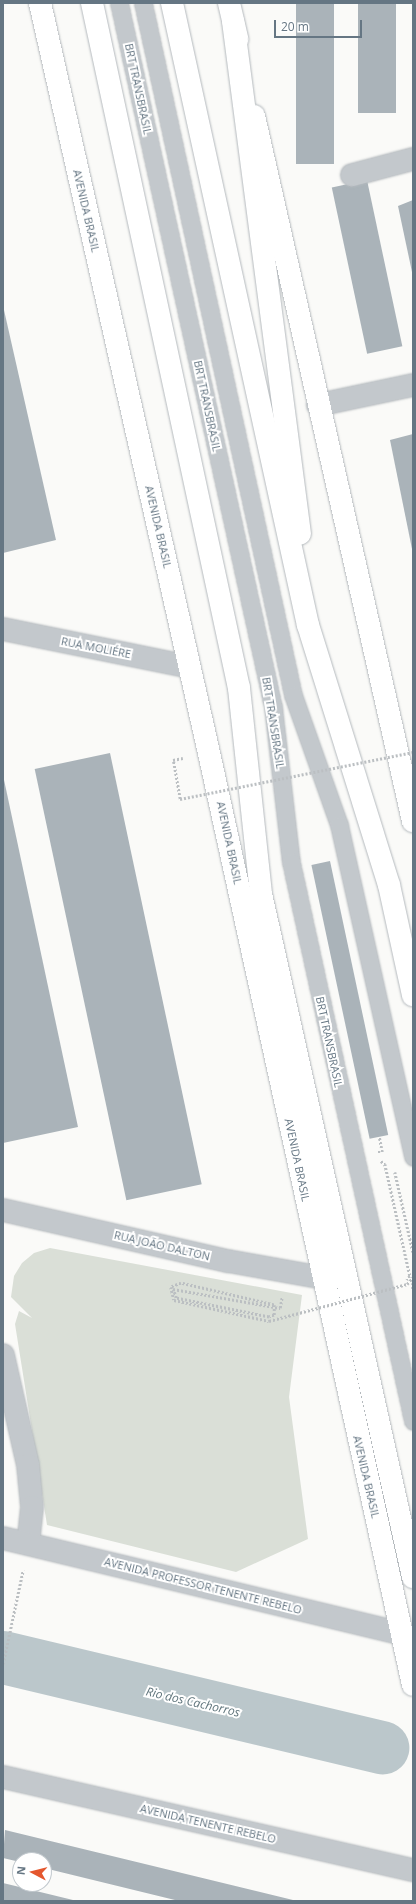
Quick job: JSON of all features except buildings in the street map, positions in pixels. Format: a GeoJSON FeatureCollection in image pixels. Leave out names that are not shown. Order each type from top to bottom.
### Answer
{"type":"FeatureCollection","features":[{"type":"Feature","properties":{"kind":"highway","name":"AVENIDA BRASIL"},"geometry":{"type":"LineString","coordinates":[[40,3],[189,667],[413,1685]]}},
{"type":"Feature","properties":{"kind":"highway","name":"AVENIDA BRASIL"},"geometry":{"type":"LineString","coordinates":[[92,3],[239,688],[261,894],[413,1577]]}},
{"type":"Feature","properties":{"kind":"highway"},"geometry":{"type":"LineString","coordinates":[[172,3],[308,625],[389,885],[413,995]]}},
{"type":"Feature","properties":{"kind":"highway"},"geometry":{"type":"LineString","coordinates":[[231,12],[294,465],[308,625]]}},
{"type":"Feature","properties":{"kind":"highway"},"geometry":{"type":"LineString","coordinates":[[231,12],[318,405],[413,821]]}},
{"type":"Feature","properties":{"kind":"street"},"geometry":{"type":"LineString","coordinates":[[352,175],[413,159]]}},
{"type":"Feature","properties":{"kind":"street"},"geometry":{"type":"LineString","coordinates":[[318,405],[413,385]]}},
{"type":"Feature","properties":{"kind":"street","name":"RUA MOLIÉRE"},"geometry":{"type":"LineString","coordinates":[[3,629],[189,667]]}},
{"type":"Feature","properties":{"kind":"street","name":"RUA JOÃO DALTON"},"geometry":{"type":"LineString","coordinates":[[3,1210],[228,1261],[323,1278]]}},
{"type":"Feature","properties":{"kind":"street"},"geometry":{"type":"LineString","coordinates":[[3,1355],[28,1465],[32,1506],[28,1544]]}},
{"type":"Feature","properties":{"kind":"street","name":"AVENIDA PROFESSOR TENENTE REBELO"},"geometry":{"type":"LineString","coordinates":[[3,1538],[402,1634]]}},
{"type":"Feature","properties":{"kind":"street","name":"AVENIDA TENENTE REBELO"},"geometry":{"type":"LineString","coordinates":[[3,1777],[413,1870]]}},
{"type":"Feature","properties":{"kind":"lane","name":"BRT TRANSBRASIL"},"geometry":{"type":"LineString","coordinates":[[119,3],[273,708],[291,862],[413,1421]]}},
{"type":"Feature","properties":{"kind":"lane","name":"BRT TRANSBRASIL"},"geometry":{"type":"LineString","coordinates":[[144,3],[293,695],[339,825],[413,1157]]}},
{"type":"Feature","properties":{"kind":"path"},"geometry":{"type":"LineString","coordinates":[[173,760],[180,798],[413,752]]}},
{"type":"Feature","properties":{"kind":"path"},"geometry":{"type":"LineString","coordinates":[[382,1152],[390,1150]]}},
{"type":"Feature","properties":{"kind":"path"},"geometry":{"type":"LineString","coordinates":[[393,1164],[413,1252]]}},
{"type":"Feature","properties":{"kind":"path"},"geometry":{"type":"LineString","coordinates":[[271,1306],[176,1287],[172,1293],[176,1298],[269,1317],[274,1315],[274,1305],[181,1283],[171,1287],[174,1300],[269,1321],[407,1284],[413,1277]]}},
{"type":"Feature","properties":{"kind":"path"},"geometry":{"type":"LineString","coordinates":[[413,1283],[413,1289]]}},
{"type":"Feature","properties":{"kind":"path"},"geometry":{"type":"LineString","coordinates":[[3,1664],[28,1544]]}},
{"type":"Feature","properties":{"kind":"shaded area"},"geometry":{"type":"Polygon","coordinates":[[[50,1248],[302,1295],[289,1397],[308,1539],[236,1572],[47,1525],[15,1324],[19,1311],[32,1318],[11,1297],[14,1276],[22,1263],[34,1253],[50,1248]]]}},
{"type":"Feature","properties":{"kind":"waterway","name":"Rio dos Cachorros"},"geometry":{"type":"LineString","coordinates":[[3,1657],[382,1747]]}}]}
